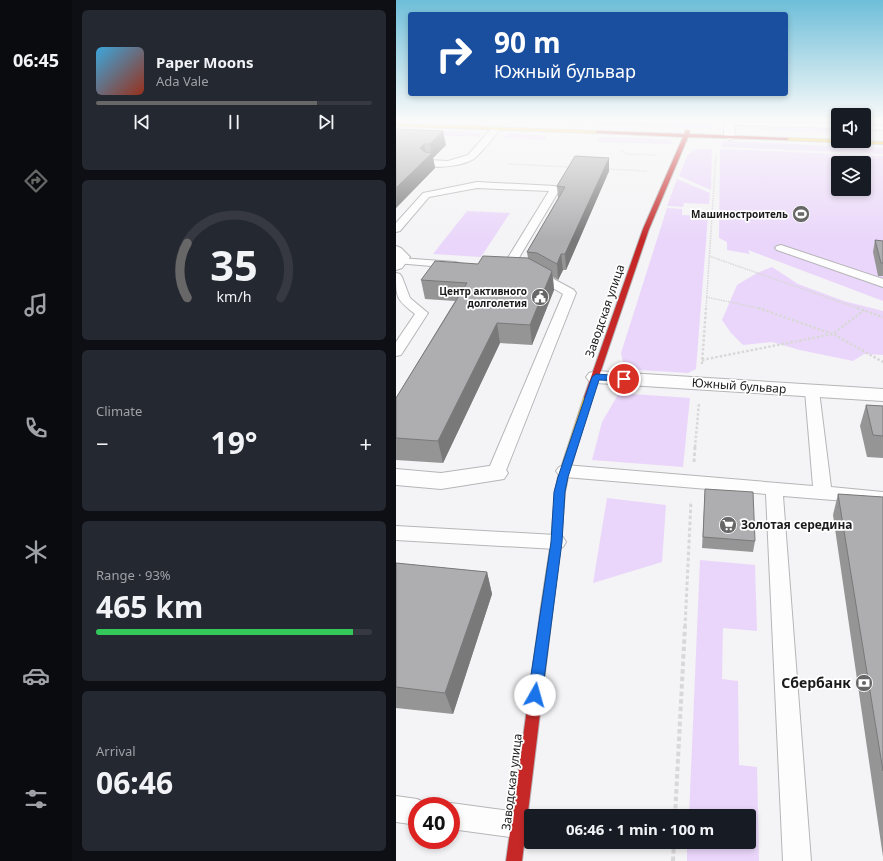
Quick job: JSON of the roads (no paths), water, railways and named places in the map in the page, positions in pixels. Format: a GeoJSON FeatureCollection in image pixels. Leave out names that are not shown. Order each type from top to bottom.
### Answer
{"type":"FeatureCollection","features":[{"type":"Feature","properties":{"kind":"main road","name":"Заводская улица"},"geometry":{"type":"LineString","coordinates":[[514,861],[540,654],[556,542],[560,492],[565,471],[650,218],[674,160]]}},
{"type":"Feature","properties":{"kind":"street","name":"Южный бульвар"},"geometry":{"type":"LineString","coordinates":[[596,377],[883,395]]}},
{"type":"Feature","properties":{"kind":"street"},"geometry":{"type":"LineString","coordinates":[[396,477],[441,481],[496,473]]}},
{"type":"Feature","properties":{"kind":"lane"},"geometry":{"type":"LineString","coordinates":[[428,164],[448,164],[461,160]]}},
{"type":"Feature","properties":{"kind":"lane"},"geometry":{"type":"LineString","coordinates":[[396,228],[426,195],[477,185],[555,189],[507,270]]}},
{"type":"Feature","properties":{"kind":"lane"},"geometry":{"type":"LineString","coordinates":[[781,248],[883,283]]}},
{"type":"Feature","properties":{"kind":"lane"},"geometry":{"type":"LineString","coordinates":[[397,259],[469,266]]}},
{"type":"Feature","properties":{"kind":"lane"},"geometry":{"type":"LineString","coordinates":[[492,268],[534,272],[570,292],[496,473]]}},
{"type":"Feature","properties":{"kind":"lane"},"geometry":{"type":"LineString","coordinates":[[396,277],[405,300],[422,313],[396,352]]}},
{"type":"Feature","properties":{"kind":"lane"},"geometry":{"type":"LineString","coordinates":[[812,391],[823,493]]}},
{"type":"Feature","properties":{"kind":"lane"},"geometry":{"type":"LineString","coordinates":[[565,471],[883,498]]}},
{"type":"Feature","properties":{"kind":"lane"},"geometry":{"type":"LineString","coordinates":[[774,488],[797,861]]}},
{"type":"Feature","properties":{"kind":"lane"},"geometry":{"type":"LineString","coordinates":[[396,533],[556,542]]}},
{"type":"Feature","properties":{"kind":"lane"},"geometry":{"type":"LineString","coordinates":[[396,809],[408,811]]}},
{"type":"Feature","properties":{"kind":"lane"},"geometry":{"type":"LineString","coordinates":[[460,817],[518,825]]}},
{"type":"Feature","properties":{"kind":"place","name":"Машиностроитель"},"geometry":{"type":"Point","coordinates":[801,214]}},
{"type":"Feature","properties":{"kind":"place","name":"Центр активного долголетия"},"geometry":{"type":"Point","coordinates":[540,297]}},
{"type":"Feature","properties":{"kind":"place","name":"Золотая середина"},"geometry":{"type":"Point","coordinates":[728,525]}},
{"type":"Feature","properties":{"kind":"place","name":"Сбербанк"},"geometry":{"type":"Point","coordinates":[864,683]}}]}
